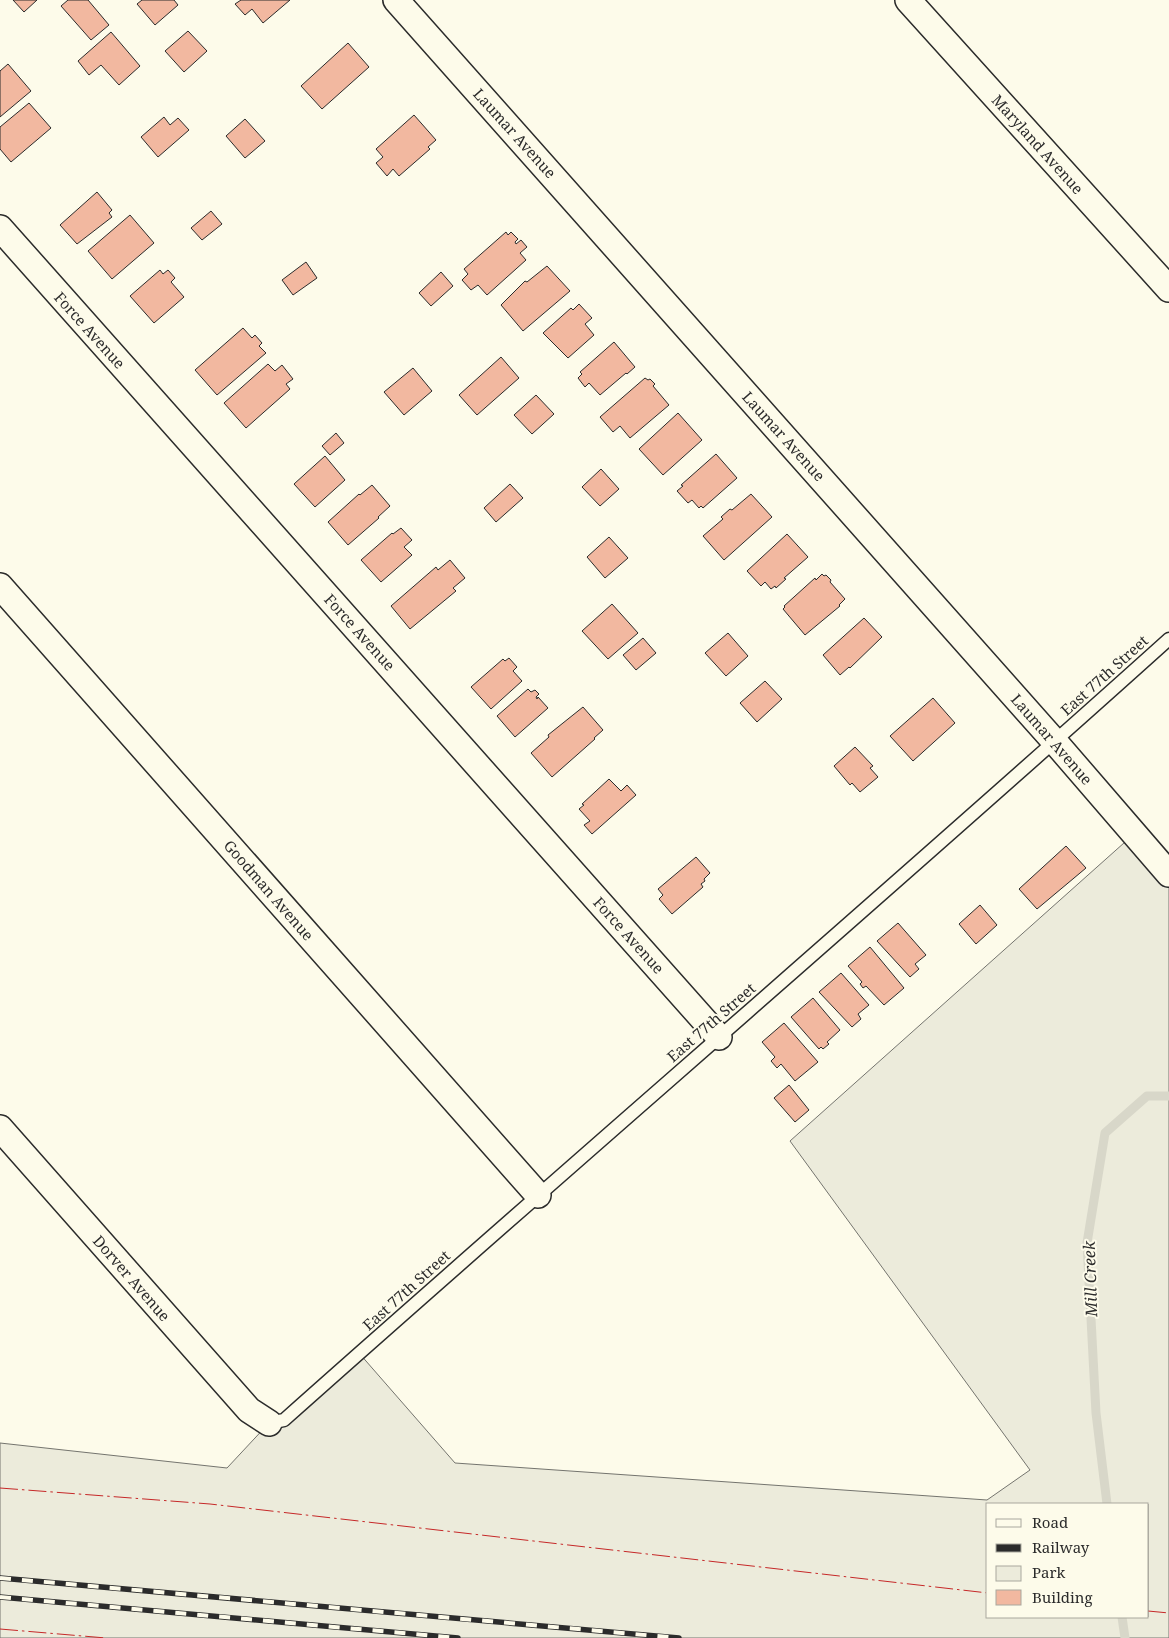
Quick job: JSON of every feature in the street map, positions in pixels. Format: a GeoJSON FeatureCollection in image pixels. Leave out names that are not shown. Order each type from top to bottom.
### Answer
{"type":"FeatureCollection","features":[{"type":"Feature","properties":{"kind":"street","name":"Laumar Avenue"},"geometry":{"type":"LineString","coordinates":[[396,0],[1055,742],[1169,874]]}},
{"type":"Feature","properties":{"kind":"street","name":"Maryland Avenue"},"geometry":{"type":"LineString","coordinates":[[908,0],[1169,289]]}},
{"type":"Feature","properties":{"kind":"street","name":"Force Avenue"},"geometry":{"type":"LineString","coordinates":[[0,228],[719,1037]]}},
{"type":"Feature","properties":{"kind":"street","name":"Goodman Avenue"},"geometry":{"type":"LineString","coordinates":[[0,586],[538,1194]]}},
{"type":"Feature","properties":{"kind":"street","name":"Dorver Avenue"},"geometry":{"type":"LineString","coordinates":[[0,1128],[249,1410],[269,1423]]}},
{"type":"Feature","properties":{"kind":"lane","name":"East 77th Street"},"geometry":{"type":"LineString","coordinates":[[269,1423],[284,1420],[538,1194],[1055,742],[1169,639]]}},
{"type":"Feature","properties":{"kind":"green space"},"geometry":{"type":"Polygon","coordinates":[[[1134,834],[1169,874],[1169,1638],[0,1638],[0,1443],[227,1468],[269,1423],[284,1420],[359,1353],[455,1463],[987,1500],[1030,1470],[790,1141],[1134,834]]]}},
{"type":"Feature","properties":{"kind":"building"},"geometry":{"type":"Polygon","coordinates":[[[13,0],[37,0],[24,12],[13,0]]]}},
{"type":"Feature","properties":{"kind":"building"},"geometry":{"type":"Polygon","coordinates":[[[68,0],[88,0],[109,25],[91,40],[61,6],[68,0]]]}},
{"type":"Feature","properties":{"kind":"building"},"geometry":{"type":"Polygon","coordinates":[[[142,0],[174,0],[178,5],[155,25],[137,4],[142,0]]]}},
{"type":"Feature","properties":{"kind":"building"},"geometry":{"type":"Polygon","coordinates":[[[241,0],[290,0],[263,23],[252,9],[245,15],[235,4],[241,0]]]}},
{"type":"Feature","properties":{"kind":"building"},"geometry":{"type":"Polygon","coordinates":[[[188,31],[207,51],[184,72],[165,51],[188,31]]]}},
{"type":"Feature","properties":{"kind":"building"},"geometry":{"type":"Polygon","coordinates":[[[111,32],[140,66],[119,85],[101,65],[89,75],[78,61],[111,32]]]}},
{"type":"Feature","properties":{"kind":"building"},"geometry":{"type":"Polygon","coordinates":[[[348,43],[369,67],[322,109],[301,86],[348,43]]]}},
{"type":"Feature","properties":{"kind":"building"},"geometry":{"type":"Polygon","coordinates":[[[8,64],[31,91],[0,117],[0,71],[8,64]]]}},
{"type":"Feature","properties":{"kind":"building"},"geometry":{"type":"Polygon","coordinates":[[[29,103],[51,128],[11,162],[0,149],[0,127],[29,103]]]}},
{"type":"Feature","properties":{"kind":"building"},"geometry":{"type":"Polygon","coordinates":[[[414,115],[436,140],[428,147],[430,149],[399,176],[393,169],[387,176],[376,163],[383,157],[376,149],[414,115]]]}},
{"type":"Feature","properties":{"kind":"building"},"geometry":{"type":"Polygon","coordinates":[[[164,117],[170,125],[178,118],[189,130],[158,157],[141,137],[164,117]]]}},
{"type":"Feature","properties":{"kind":"building"},"geometry":{"type":"Polygon","coordinates":[[[245,119],[265,141],[245,158],[226,136],[245,119]]]}},
{"type":"Feature","properties":{"kind":"building"},"geometry":{"type":"Polygon","coordinates":[[[97,192],[112,210],[109,213],[112,217],[77,244],[60,225],[97,192]]]}},
{"type":"Feature","properties":{"kind":"building"},"geometry":{"type":"Polygon","coordinates":[[[211,211],[222,224],[202,240],[191,228],[211,211]]]}},
{"type":"Feature","properties":{"kind":"building"},"geometry":{"type":"Polygon","coordinates":[[[130,215],[154,243],[112,279],[88,251],[130,215]]]}},
{"type":"Feature","properties":{"kind":"building"},"geometry":{"type":"Polygon","coordinates":[[[506,232],[508,235],[511,232],[518,239],[515,242],[516,244],[521,240],[527,247],[520,253],[526,260],[487,295],[478,285],[471,290],[462,280],[468,274],[464,269],[506,232]]]}},
{"type":"Feature","properties":{"kind":"building"},"geometry":{"type":"Polygon","coordinates":[[[306,262],[317,278],[293,295],[282,280],[306,262]]]}},
{"type":"Feature","properties":{"kind":"building"},"geometry":{"type":"Polygon","coordinates":[[[547,266],[570,291],[523,331],[501,305],[525,281],[527,282],[547,266]]]}},
{"type":"Feature","properties":{"kind":"building"},"geometry":{"type":"Polygon","coordinates":[[[160,270],[163,274],[168,270],[175,278],[171,282],[184,297],[154,323],[130,296],[160,270]]]}},
{"type":"Feature","properties":{"kind":"building"},"geometry":{"type":"Polygon","coordinates":[[[441,272],[453,286],[431,306],[419,293],[441,272]]]}},
{"type":"Feature","properties":{"kind":"building"},"geometry":{"type":"Polygon","coordinates":[[[579,304],[592,318],[585,324],[594,335],[568,358],[543,333],[571,308],[573,310],[579,304]]]}},
{"type":"Feature","properties":{"kind":"building"},"geometry":{"type":"Polygon","coordinates":[[[243,328],[252,338],[255,335],[262,343],[259,346],[266,353],[217,395],[195,370],[243,328]]]}},
{"type":"Feature","properties":{"kind":"building"},"geometry":{"type":"Polygon","coordinates":[[[614,342],[635,367],[600,395],[589,383],[585,387],[578,378],[582,374],[580,372],[614,342]]]}},
{"type":"Feature","properties":{"kind":"building"},"geometry":{"type":"Polygon","coordinates":[[[501,357],[519,378],[477,415],[459,395],[501,357]]]}},
{"type":"Feature","properties":{"kind":"building"},"geometry":{"type":"Polygon","coordinates":[[[268,364],[275,371],[282,365],[293,379],[286,384],[290,389],[246,428],[224,403],[268,364]]]}},
{"type":"Feature","properties":{"kind":"building"},"geometry":{"type":"Polygon","coordinates":[[[413,368],[432,391],[404,415],[384,392],[413,368]]]}},
{"type":"Feature","properties":{"kind":"building"},"geometry":{"type":"Polygon","coordinates":[[[645,378],[650,379],[655,384],[653,386],[669,405],[630,438],[620,426],[613,432],[600,417],[645,378]]]}},
{"type":"Feature","properties":{"kind":"building"},"geometry":{"type":"Polygon","coordinates":[[[536,395],[554,414],[532,434],[514,415],[536,395]]]}},
{"type":"Feature","properties":{"kind":"building"},"geometry":{"type":"Polygon","coordinates":[[[678,413],[702,440],[663,475],[639,449],[678,413]]]}},
{"type":"Feature","properties":{"kind":"building"},"geometry":{"type":"Polygon","coordinates":[[[336,433],[344,443],[330,455],[322,446],[336,433]]]}},
{"type":"Feature","properties":{"kind":"building"},"geometry":{"type":"Polygon","coordinates":[[[716,454],[737,478],[703,508],[701,506],[699,508],[692,500],[688,503],[677,491],[683,486],[681,485],[716,454]]]}},
{"type":"Feature","properties":{"kind":"building"},"geometry":{"type":"Polygon","coordinates":[[[325,456],[345,480],[315,507],[294,484],[325,456]]]}},
{"type":"Feature","properties":{"kind":"building"},"geometry":{"type":"Polygon","coordinates":[[[601,469],[619,489],[600,506],[582,487],[601,469]]]}},
{"type":"Feature","properties":{"kind":"building"},"geometry":{"type":"Polygon","coordinates":[[[510,484],[523,498],[496,522],[484,508],[510,484]]]}},
{"type":"Feature","properties":{"kind":"building"},"geometry":{"type":"Polygon","coordinates":[[[372,485],[390,506],[348,545],[328,522],[372,485]]]}},
{"type":"Feature","properties":{"kind":"building"},"geometry":{"type":"Polygon","coordinates":[[[751,494],[772,517],[724,560],[703,536],[723,519],[721,517],[730,509],[732,510],[751,494]]]}},
{"type":"Feature","properties":{"kind":"building"},"geometry":{"type":"Polygon","coordinates":[[[401,528],[412,540],[404,547],[412,555],[381,582],[361,560],[392,533],[401,528]]]}},
{"type":"Feature","properties":{"kind":"building"},"geometry":{"type":"Polygon","coordinates":[[[787,534],[808,557],[784,578],[786,579],[776,588],[775,586],[771,589],[765,582],[761,586],[747,571],[787,534]]]}},
{"type":"Feature","properties":{"kind":"building"},"geometry":{"type":"Polygon","coordinates":[[[609,537],[628,558],[605,578],[587,557],[609,537]]]}},
{"type":"Feature","properties":{"kind":"building"},"geometry":{"type":"Polygon","coordinates":[[[450,560],[465,578],[453,588],[456,591],[410,629],[391,606],[436,567],[438,570],[450,560]]]}},
{"type":"Feature","properties":{"kind":"building"},"geometry":{"type":"Polygon","coordinates":[[[822,574],[831,580],[830,582],[845,599],[840,606],[805,635],[783,609],[815,578],[816,580],[822,574]]]}},
{"type":"Feature","properties":{"kind":"building"},"geometry":{"type":"Polygon","coordinates":[[[612,604],[638,633],[608,659],[582,631],[612,604]]]}},
{"type":"Feature","properties":{"kind":"building"},"geometry":{"type":"Polygon","coordinates":[[[864,618],[882,637],[850,668],[840,675],[823,655],[864,618]]]}},
{"type":"Feature","properties":{"kind":"building"},"geometry":{"type":"Polygon","coordinates":[[[728,633],[748,656],[726,676],[705,653],[728,633]]]}},
{"type":"Feature","properties":{"kind":"building"},"geometry":{"type":"Polygon","coordinates":[[[643,638],[656,653],[636,670],[623,655],[643,638]]]}},
{"type":"Feature","properties":{"kind":"building"},"geometry":{"type":"Polygon","coordinates":[[[509,658],[517,667],[513,671],[522,681],[491,709],[471,687],[503,659],[505,661],[509,658]]]}},
{"type":"Feature","properties":{"kind":"building"},"geometry":{"type":"Polygon","coordinates":[[[765,681],[782,699],[757,722],[740,703],[765,681]]]}},
{"type":"Feature","properties":{"kind":"building"},"geometry":{"type":"Polygon","coordinates":[[[528,689],[531,692],[535,690],[539,694],[536,697],[537,699],[538,697],[548,708],[515,737],[497,716],[528,689]]]}},
{"type":"Feature","properties":{"kind":"building"},"geometry":{"type":"Polygon","coordinates":[[[933,698],[955,723],[913,761],[890,736],[933,698]]]}},
{"type":"Feature","properties":{"kind":"building"},"geometry":{"type":"Polygon","coordinates":[[[583,707],[603,730],[552,777],[531,753],[549,737],[548,735],[583,707]]]}},
{"type":"Feature","properties":{"kind":"building"},"geometry":{"type":"Polygon","coordinates":[[[855,747],[873,766],[870,768],[878,777],[860,792],[852,783],[850,785],[834,766],[855,747]]]}},
{"type":"Feature","properties":{"kind":"building"},"geometry":{"type":"Polygon","coordinates":[[[609,779],[621,791],[627,785],[636,795],[592,834],[584,825],[590,821],[579,809],[609,779]]]}},
{"type":"Feature","properties":{"kind":"building"},"geometry":{"type":"Polygon","coordinates":[[[1066,846],[1086,868],[1037,909],[1019,889],[1066,846]]]}},
{"type":"Feature","properties":{"kind":"building"},"geometry":{"type":"Polygon","coordinates":[[[696,857],[710,873],[701,884],[703,887],[672,914],[659,899],[663,895],[658,889],[696,857]]]}},
{"type":"Feature","properties":{"kind":"building"},"geometry":{"type":"Polygon","coordinates":[[[980,905],[997,925],[976,944],[959,924],[980,905]]]}},
{"type":"Feature","properties":{"kind":"building"},"geometry":{"type":"Polygon","coordinates":[[[898,923],[926,955],[915,964],[919,969],[910,977],[877,941],[898,923]]]}},
{"type":"Feature","properties":{"kind":"building"},"geometry":{"type":"Polygon","coordinates":[[[870,947],[904,988],[884,1005],[866,986],[863,988],[860,984],[862,982],[848,966],[870,947]]]}},
{"type":"Feature","properties":{"kind":"building"},"geometry":{"type":"Polygon","coordinates":[[[841,973],[869,1005],[858,1014],[861,1019],[852,1027],[819,992],[841,973]]]}},
{"type":"Feature","properties":{"kind":"building"},"geometry":{"type":"Polygon","coordinates":[[[813,998],[840,1030],[827,1042],[829,1044],[823,1049],[821,1047],[819,1049],[791,1017],[813,998]]]}},
{"type":"Feature","properties":{"kind":"building"},"geometry":{"type":"Polygon","coordinates":[[[784,1023],[818,1062],[795,1081],[781,1064],[777,1068],[771,1061],[775,1057],[762,1042],[784,1023]]]}},
{"type":"Feature","properties":{"kind":"building"},"geometry":{"type":"Polygon","coordinates":[[[789,1085],[809,1110],[795,1122],[774,1098],[789,1085]]]}},
{"type":"Feature","properties":{"kind":"waterway","name":"Mill Creek"},"geometry":{"type":"LineString","coordinates":[[1107,1503],[1096,1413],[1087,1243],[1105,1133],[1147,1096],[1169,1096]]}},
{"type":"Feature","properties":{"kind":"waterway","name":"Mill Creek"},"geometry":{"type":"LineString","coordinates":[[1122,1618],[1125,1638]]}},
{"type":"Feature","properties":{"kind":"railway"},"geometry":{"type":"LineString","coordinates":[[0,1578],[679,1638]]}},
{"type":"Feature","properties":{"kind":"railway"},"geometry":{"type":"LineString","coordinates":[[0,1597],[458,1638]]}},
{"type":"Feature","properties":{"kind":"power"},"geometry":{"type":"LineString","coordinates":[[0,1488],[210,1504],[986,1593]]}},
{"type":"Feature","properties":{"kind":"power"},"geometry":{"type":"LineString","coordinates":[[1149,1611],[1169,1613]]}},
{"type":"Feature","properties":{"kind":"power"},"geometry":{"type":"LineString","coordinates":[[0,1629],[106,1638]]}}]}
